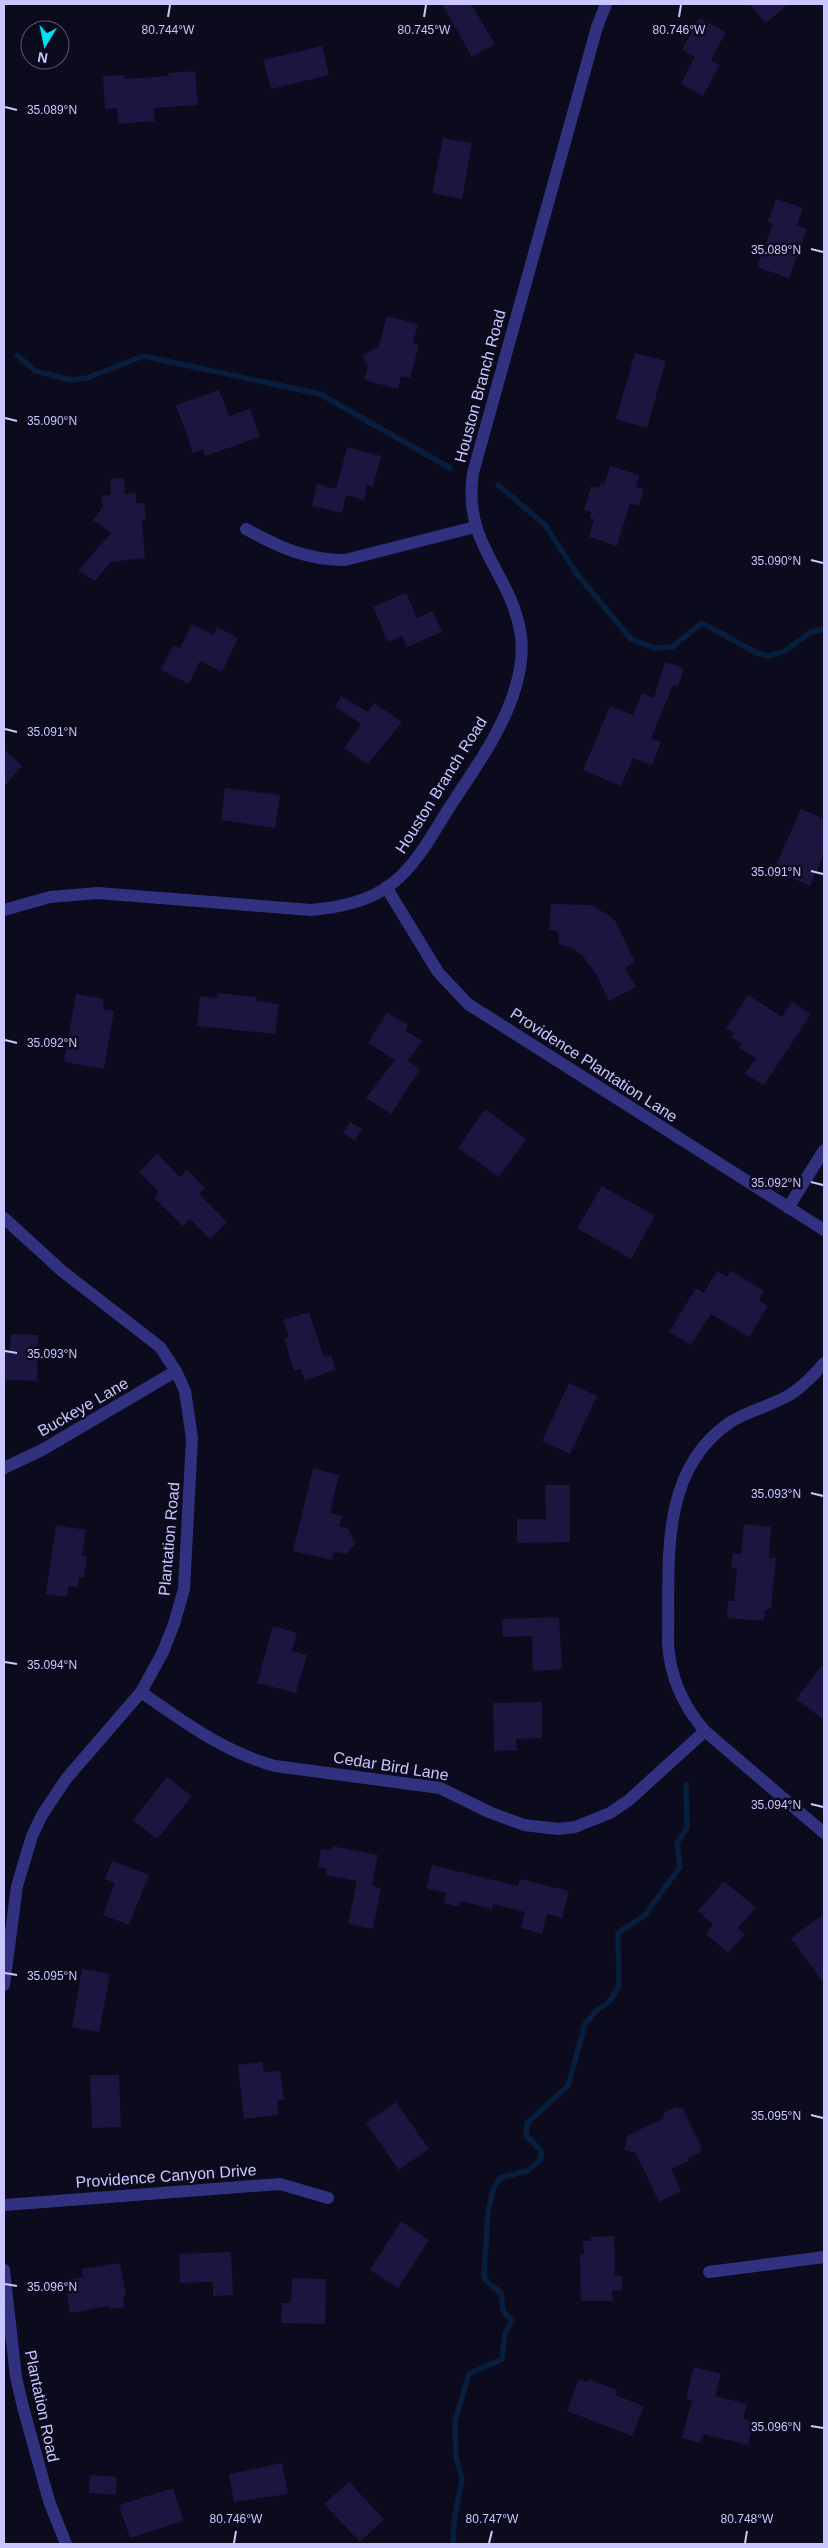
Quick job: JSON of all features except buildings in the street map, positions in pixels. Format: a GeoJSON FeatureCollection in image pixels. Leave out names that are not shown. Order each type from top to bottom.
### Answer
{"type":"FeatureCollection","features":[{"type":"Feature","properties":{"kind":"street","name":"Houston Branch Road"},"geometry":{"type":"LineString","coordinates":[[4,910],[50,897],[98,894],[311,910],[354,903],[386,887],[406,871],[433,833],[496,731],[516,689],[522,654],[517,618],[512,601],[484,549],[475,527],[470,494],[473,473],[594,36],[606,4]]}},
{"type":"Feature","properties":{"kind":"street"},"geometry":{"type":"LineString","coordinates":[[246,529],[281,548],[298,554],[337,560],[363,557],[475,527]]}},
{"type":"Feature","properties":{"kind":"street","name":"Providence Plantation Lane"},"geometry":{"type":"LineString","coordinates":[[386,887],[438,972],[468,1004],[824,1230]]}},
{"type":"Feature","properties":{"kind":"street"},"geometry":{"type":"LineString","coordinates":[[788,1208],[824,1150]]}},
{"type":"Feature","properties":{"kind":"street","name":"Plantation Road"},"geometry":{"type":"LineString","coordinates":[[4,1218],[62,1271],[150,1337],[160,1347],[176,1371],[185,1391],[192,1438],[184,1589],[163,1652],[141,1692],[52,1798],[32,1836],[18,1886],[4,1985]]}},
{"type":"Feature","properties":{"kind":"street"},"geometry":{"type":"LineString","coordinates":[[824,1363],[791,1394],[744,1414],[718,1432],[693,1458],[679,1486],[672,1520],[668,1643],[669,1663],[688,1709],[705,1731],[824,1833]]}},
{"type":"Feature","properties":{"kind":"street","name":"Buckeye Lane"},"geometry":{"type":"LineString","coordinates":[[4,1468],[42,1450],[176,1371]]}},
{"type":"Feature","properties":{"kind":"street","name":"Cedar Bird Lane"},"geometry":{"type":"LineString","coordinates":[[141,1692],[197,1731],[249,1759],[275,1766],[440,1788],[489,1812],[524,1825],[537,1827],[575,1827],[610,1813],[629,1800],[705,1731]]}},
{"type":"Feature","properties":{"kind":"street","name":"Providence Canyon Drive"},"geometry":{"type":"LineString","coordinates":[[4,2205],[280,2184],[328,2198]]}},
{"type":"Feature","properties":{"kind":"street"},"geometry":{"type":"LineString","coordinates":[[709,2272],[824,2257]]}},
{"type":"Feature","properties":{"kind":"street","name":"Plantation Road"},"geometry":{"type":"LineString","coordinates":[[4,2270],[16,2377],[48,2501],[66,2544]]}},
{"type":"Feature","properties":{"kind":"waterway"},"geometry":{"type":"LineString","coordinates":[[17,355],[35,371],[71,380],[87,378],[143,356],[320,394],[450,468]]}},
{"type":"Feature","properties":{"kind":"waterway"},"geometry":{"type":"LineString","coordinates":[[498,485],[545,525],[577,574],[631,639],[654,648],[672,647],[702,623],[757,653],[769,656],[785,651],[811,632],[824,629]]}},
{"type":"Feature","properties":{"kind":"waterway"},"geometry":{"type":"LineString","coordinates":[[453,2544],[454,2521],[462,2479],[456,2457],[455,2421],[469,2374],[502,2359],[505,2333],[512,2321],[503,2311],[501,2293],[486,2281],[484,2275],[488,2211],[494,2187],[500,2178],[529,2170],[541,2159],[541,2151],[526,2135],[527,2123],[568,2086],[585,2024],[597,2010],[609,2002],[619,1986],[618,1933],[645,1915],[680,1867],[677,1843],[687,1828],[686,1785]]}}]}
